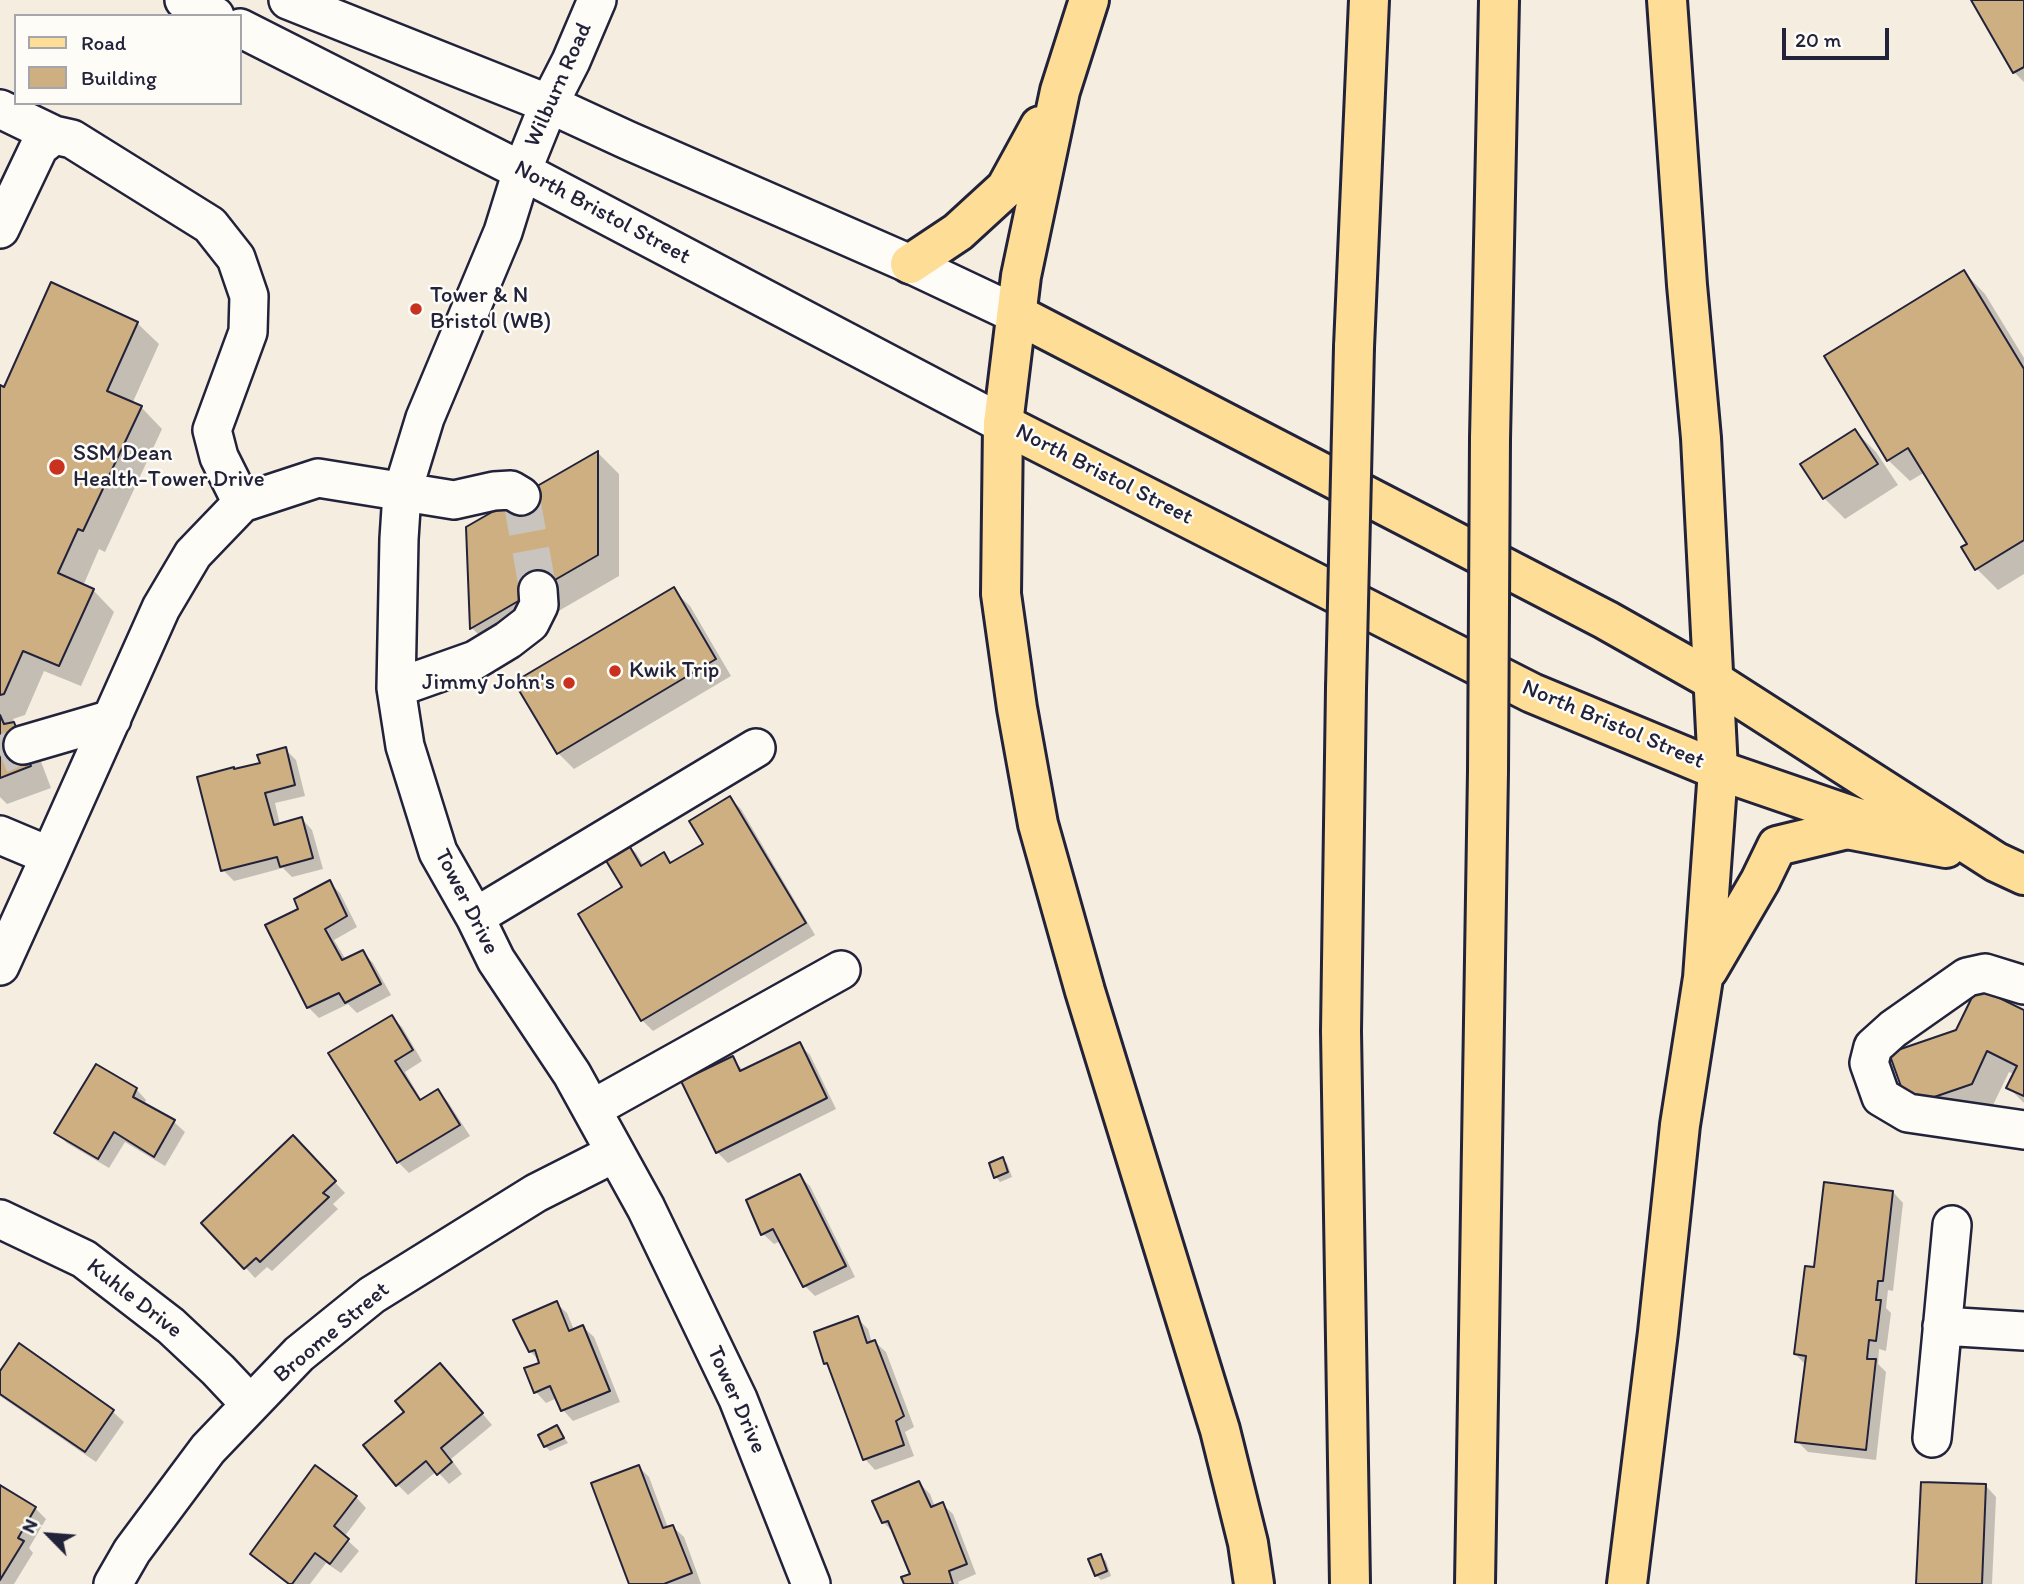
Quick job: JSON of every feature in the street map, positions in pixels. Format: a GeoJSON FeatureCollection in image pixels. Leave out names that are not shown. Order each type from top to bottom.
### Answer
{"type":"FeatureCollection","features":[{"type":"Feature","properties":{"kind":"main road"},"geometry":{"type":"LineString","coordinates":[[1089,0],[1060,91],[1021,276],[1003,424],[1001,594],[1017,708],[1038,824],[1089,1004],[1220,1430],[1248,1543],[1254,1584]]}},
{"type":"Feature","properties":{"kind":"main road"},"geometry":{"type":"LineString","coordinates":[[1350,1584],[1341,1031],[1354,346],[1368,0]]}},
{"type":"Feature","properties":{"kind":"main road"},"geometry":{"type":"LineString","coordinates":[[1475,1584],[1488,771],[1490,439],[1499,0]]}},
{"type":"Feature","properties":{"kind":"main road"},"geometry":{"type":"LineString","coordinates":[[1628,1584],[1680,1125],[1703,978],[1718,770],[1701,438],[1687,285],[1667,0]]}},
{"type":"Feature","properties":{"kind":"main road"},"geometry":{"type":"LineString","coordinates":[[910,264],[958,232],[1006,188],[1060,91]]}},
{"type":"Feature","properties":{"kind":"main road","name":"North Bristol Street"},"geometry":{"type":"LineString","coordinates":[[1017,315],[1606,620],[1714,681],[2010,869]]}},
{"type":"Feature","properties":{"kind":"main road","name":"North Bristol Street"},"geometry":{"type":"LineString","coordinates":[[1003,424],[1532,693],[1718,770],[2010,869]]}},
{"type":"Feature","properties":{"kind":"main road"},"geometry":{"type":"LineString","coordinates":[[1703,978],[1760,881],[1777,846],[1847,829],[1947,848]]}},
{"type":"Feature","properties":{"kind":"street"},"geometry":{"type":"LineString","coordinates":[[184,0],[211,14]]}},
{"type":"Feature","properties":{"kind":"street","name":"North Bristol Street"},"geometry":{"type":"LineString","coordinates":[[288,0],[550,104],[910,264],[1017,315]]}},
{"type":"Feature","properties":{"kind":"street","name":"Wilburn Road"},"geometry":{"type":"LineString","coordinates":[[522,171],[597,0]]}},
{"type":"Feature","properties":{"kind":"street","name":"North Bristol Street"},"geometry":{"type":"LineString","coordinates":[[242,29],[522,171],[1003,424]]}},
{"type":"Feature","properties":{"kind":"street"},"geometry":{"type":"LineString","coordinates":[[0,109],[54,135],[72,139],[210,225],[236,258],[249,296],[248,332],[212,430],[219,457],[242,503]]}},
{"type":"Feature","properties":{"kind":"street"},"geometry":{"type":"LineString","coordinates":[[0,229],[39,147],[54,135]]}},
{"type":"Feature","properties":{"kind":"street","name":"Tower Drive"},"geometry":{"type":"LineString","coordinates":[[522,171],[503,232],[425,418],[402,493],[396,688],[405,746],[438,852],[496,960],[572,1074],[646,1208],[738,1399],[811,1584]]}},
{"type":"Feature","properties":{"kind":"street"},"geometry":{"type":"LineString","coordinates":[[0,966],[161,608],[193,554],[242,503],[318,478],[454,500],[494,491],[511,490],[521,496]]}},
{"type":"Feature","properties":{"kind":"street"},"geometry":{"type":"LineString","coordinates":[[396,688],[475,660],[508,640],[530,623],[539,605],[538,590]]}},
{"type":"Feature","properties":{"kind":"street"},"geometry":{"type":"LineString","coordinates":[[23,745],[112,719]]}},
{"type":"Feature","properties":{"kind":"street"},"geometry":{"type":"LineString","coordinates":[[475,917],[756,748]]}},
{"type":"Feature","properties":{"kind":"street"},"geometry":{"type":"LineString","coordinates":[[0,835],[50,856]]}},
{"type":"Feature","properties":{"kind":"street"},"geometry":{"type":"LineString","coordinates":[[592,1109],[842,970]]}},
{"type":"Feature","properties":{"kind":"street"},"geometry":{"type":"LineString","coordinates":[[2024,985],[1985,973],[1967,977],[1872,1047],[1869,1063],[1881,1097],[1908,1113],[2024,1130]]}},
{"type":"Feature","properties":{"kind":"street","name":"Broome Street"},"geometry":{"type":"LineString","coordinates":[[113,1584],[132,1551],[208,1449],[299,1354],[372,1295],[536,1193],[615,1153]]}},
{"type":"Feature","properties":{"kind":"street","name":"Kuhle Drive"},"geometry":{"type":"LineString","coordinates":[[0,1219],[84,1259],[171,1326],[250,1404]]}},
{"type":"Feature","properties":{"kind":"street"},"geometry":{"type":"LineString","coordinates":[[1932,1438],[1952,1224]]}},
{"type":"Feature","properties":{"kind":"street"},"geometry":{"type":"LineString","coordinates":[[1942,1326],[2024,1331]]}},
{"type":"Feature","properties":{"kind":"building"},"geometry":{"type":"Polygon","coordinates":[[[1971,0],[2024,0],[2024,67],[2013,73],[1971,0]]]}},
{"type":"Feature","properties":{"kind":"building"},"geometry":{"type":"Polygon","coordinates":[[[1964,270],[2024,369],[2024,540],[1975,570],[1961,547],[1967,544],[1908,448],[1887,461],[1824,356],[1964,270]]]}},
{"type":"Feature","properties":{"kind":"building","name":"SSM Dean Health-Tower Drive"},"geometry":{"type":"Polygon","coordinates":[[[51,282],[138,322],[107,391],[142,406],[83,531],[78,529],[58,573],[94,589],[59,666],[23,651],[4,694],[0,695],[0,385],[4,387],[51,282]]]}},
{"type":"Feature","properties":{"kind":"building"},"geometry":{"type":"Polygon","coordinates":[[[1855,429],[1878,464],[1823,499],[1800,464],[1855,429]]]}},
{"type":"Feature","properties":{"kind":"building"},"geometry":{"type":"Polygon","coordinates":[[[598,451],[598,555],[470,629],[466,527],[598,451]]]}},
{"type":"Feature","properties":{"kind":"building","name":"Kwik Trip"},"geometry":{"type":"Polygon","coordinates":[[[674,587],[716,659],[557,754],[514,682],[674,587]]]}},
{"type":"Feature","properties":{"kind":"building"},"geometry":{"type":"Polygon","coordinates":[[[0,715],[4,724],[14,722],[31,766],[0,778],[0,715]]]}},
{"type":"Feature","properties":{"kind":"building"},"geometry":{"type":"Polygon","coordinates":[[[286,747],[295,785],[265,793],[274,825],[302,817],[313,858],[280,867],[277,857],[221,871],[197,777],[260,763],[257,755],[286,747]]]}},
{"type":"Feature","properties":{"kind":"building"},"geometry":{"type":"Polygon","coordinates":[[[730,796],[806,923],[641,1021],[578,914],[622,887],[602,854],[626,840],[641,866],[664,852],[670,863],[703,844],[689,821],[730,796]]]}},
{"type":"Feature","properties":{"kind":"building"},"geometry":{"type":"Polygon","coordinates":[[[330,880],[347,916],[325,929],[342,960],[363,950],[381,984],[345,1003],[339,993],[307,1008],[265,925],[298,909],[294,899],[330,880]]]}},
{"type":"Feature","properties":{"kind":"building"},"geometry":{"type":"Polygon","coordinates":[[[1977,987],[2024,1010],[2024,1096],[2006,1088],[2017,1066],[1987,1051],[1972,1084],[1908,1106],[1889,1053],[1956,1030],[1977,987]]]}},
{"type":"Feature","properties":{"kind":"building"},"geometry":{"type":"Polygon","coordinates":[[[392,1015],[413,1050],[395,1061],[420,1100],[438,1089],[460,1125],[397,1163],[328,1053],[392,1015]]]}},
{"type":"Feature","properties":{"kind":"building"},"geometry":{"type":"Polygon","coordinates":[[[800,1042],[827,1098],[716,1153],[681,1081],[733,1056],[740,1071],[800,1042]]]}},
{"type":"Feature","properties":{"kind":"building"},"geometry":{"type":"Polygon","coordinates":[[[96,1064],[137,1088],[133,1097],[175,1120],[154,1157],[114,1132],[98,1159],[54,1133],[96,1064]]]}},
{"type":"Feature","properties":{"kind":"building"},"geometry":{"type":"Polygon","coordinates":[[[293,1135],[336,1181],[323,1193],[329,1197],[260,1262],[256,1258],[244,1269],[201,1223],[293,1135]]]}},
{"type":"Feature","properties":{"kind":"building"},"geometry":{"type":"Polygon","coordinates":[[[1003,1157],[1008,1172],[994,1178],[989,1163],[1003,1157]]]}},
{"type":"Feature","properties":{"kind":"building"},"geometry":{"type":"Polygon","coordinates":[[[800,1174],[846,1266],[803,1287],[773,1229],[761,1235],[746,1200],[800,1174]]]}},
{"type":"Feature","properties":{"kind":"building"},"geometry":{"type":"Polygon","coordinates":[[[1824,1182],[1893,1191],[1883,1281],[1878,1281],[1876,1300],[1881,1300],[1876,1341],[1869,1340],[1867,1359],[1876,1359],[1866,1450],[1795,1442],[1806,1356],[1794,1354],[1805,1266],[1814,1267],[1824,1182]]]}},
{"type":"Feature","properties":{"kind":"building"},"geometry":{"type":"Polygon","coordinates":[[[557,1301],[569,1331],[583,1325],[610,1391],[561,1411],[550,1386],[534,1393],[524,1368],[539,1363],[535,1350],[529,1352],[513,1320],[557,1301]]]}},
{"type":"Feature","properties":{"kind":"building"},"geometry":{"type":"Polygon","coordinates":[[[858,1316],[867,1343],[875,1340],[904,1416],[896,1421],[904,1445],[863,1460],[827,1363],[824,1364],[814,1332],[858,1316]]]}},
{"type":"Feature","properties":{"kind":"building"},"geometry":{"type":"Polygon","coordinates":[[[19,1343],[114,1410],[85,1452],[0,1394],[0,1371],[19,1343]]]}},
{"type":"Feature","properties":{"kind":"building"},"geometry":{"type":"Polygon","coordinates":[[[440,1363],[483,1413],[441,1448],[452,1462],[437,1475],[426,1461],[396,1486],[363,1445],[404,1412],[395,1401],[440,1363]]]}},
{"type":"Feature","properties":{"kind":"building"},"geometry":{"type":"Polygon","coordinates":[[[557,1425],[564,1438],[544,1447],[538,1435],[557,1425]]]}},
{"type":"Feature","properties":{"kind":"building"},"geometry":{"type":"Polygon","coordinates":[[[315,1465],[357,1496],[334,1526],[349,1539],[330,1564],[315,1553],[292,1584],[289,1584],[250,1554],[315,1465]]]}},
{"type":"Feature","properties":{"kind":"building"},"geometry":{"type":"Polygon","coordinates":[[[639,1465],[663,1528],[673,1525],[692,1573],[664,1584],[629,1584],[591,1483],[639,1465]]]}},
{"type":"Feature","properties":{"kind":"building"},"geometry":{"type":"Polygon","coordinates":[[[919,1481],[931,1507],[943,1502],[967,1564],[949,1571],[953,1584],[904,1584],[901,1577],[910,1574],[888,1521],[882,1523],[872,1501],[919,1481]]]}},
{"type":"Feature","properties":{"kind":"building"},"geometry":{"type":"Polygon","coordinates":[[[1921,1482],[1986,1484],[1982,1584],[1916,1584],[1921,1482]]]}},
{"type":"Feature","properties":{"kind":"building"},"geometry":{"type":"Polygon","coordinates":[[[0,1485],[36,1507],[18,1538],[24,1541],[0,1580],[0,1485]]]}},
{"type":"Feature","properties":{"kind":"building"},"geometry":{"type":"Polygon","coordinates":[[[1101,1554],[1107,1571],[1095,1576],[1088,1559],[1101,1554]]]}},
{"type":"Feature","properties":{"kind":"tunnel"},"geometry":{"type":"LineString","coordinates":[[521,496],[538,590]]}},
{"type":"Feature","properties":{"kind":"tunnel"},"geometry":{"type":"LineString","coordinates":[[0,755],[23,745]]}},
{"type":"Feature","properties":{"kind":"place","name":"Tower & N Bristol (WB)"},"geometry":{"type":"Point","coordinates":[416,309]}},
{"type":"Feature","properties":{"kind":"place","name":"SSM Dean Health-Tower Drive"},"geometry":{"type":"Point","coordinates":[57,467]}},
{"type":"Feature","properties":{"kind":"place","name":"Kwik Trip"},"geometry":{"type":"Point","coordinates":[615,671]}},
{"type":"Feature","properties":{"kind":"place","name":"Jimmy John's"},"geometry":{"type":"Point","coordinates":[569,683]}}]}
